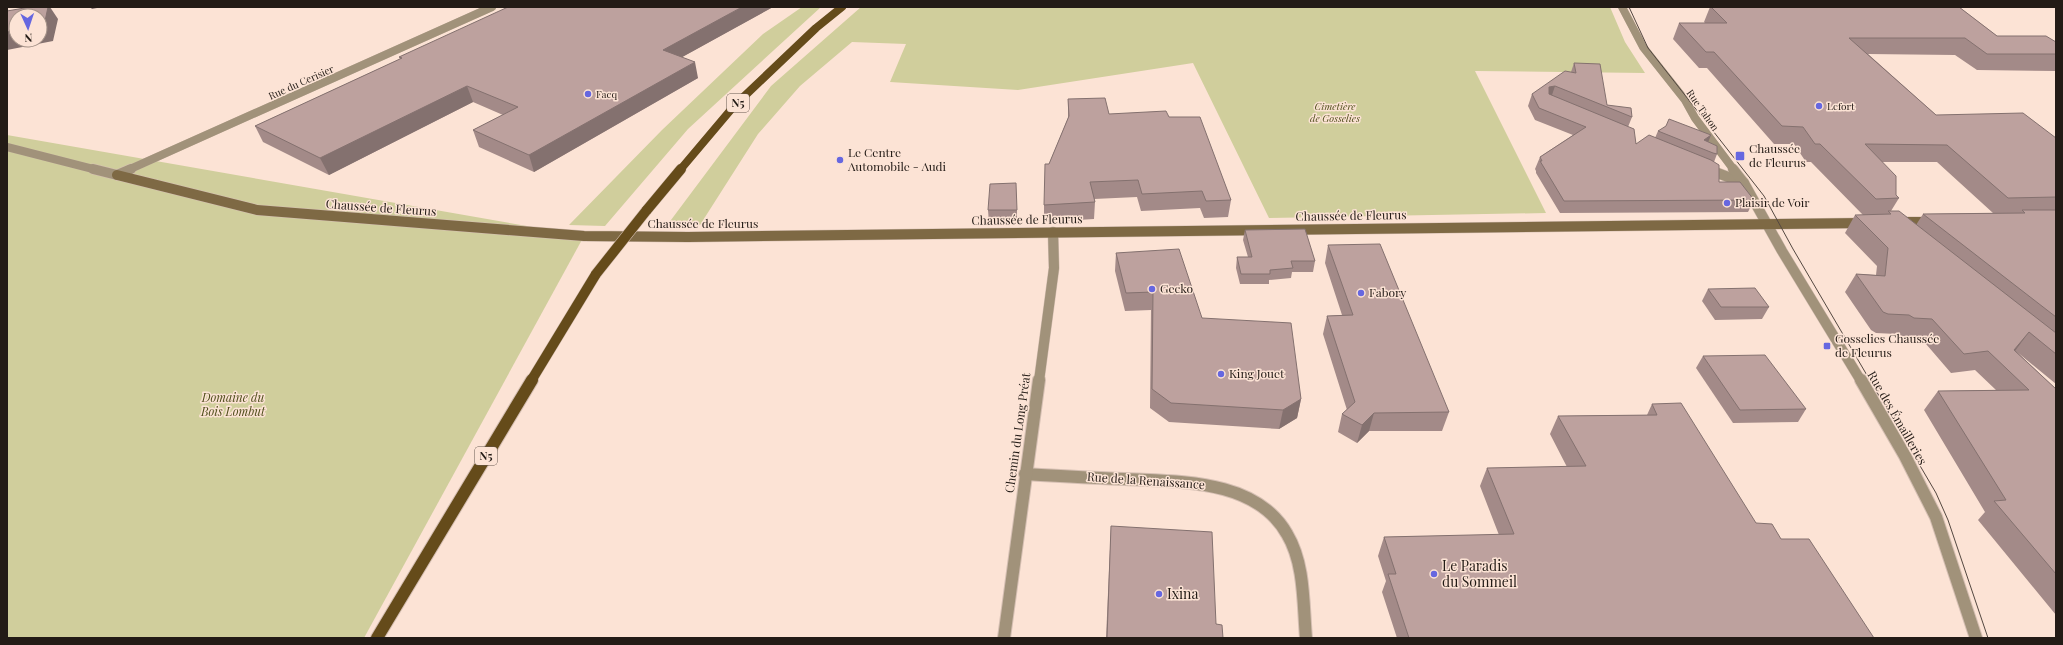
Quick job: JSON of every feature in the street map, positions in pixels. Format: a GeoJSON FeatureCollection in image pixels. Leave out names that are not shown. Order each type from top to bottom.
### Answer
{"type":"FeatureCollection","features":[{"type":"Feature","properties":{"kind":"main road","name":"N5"},"geometry":{"type":"LineString","coordinates":[[377,638],[596,274],[646,211],[734,106],[816,28],[842,7]]}},
{"type":"Feature","properties":{"kind":"main road","name":"Chaussée de Fleurus"},"geometry":{"type":"LineString","coordinates":[[117,175],[257,210],[584,236],[688,237],[1874,222]]}},
{"type":"Feature","properties":{"kind":"main road"},"geometry":{"type":"LineString","coordinates":[[1889,222],[1945,222]]}},
{"type":"Feature","properties":{"kind":"street","name":"Rue du Cerisier"},"geometry":{"type":"LineString","coordinates":[[117,175],[492,7]]}},
{"type":"Feature","properties":{"kind":"street","name":"Rue Tahon"},"geometry":{"type":"LineString","coordinates":[[1622,7],[1643,47],[1685,100],[1696,118],[1744,183],[1768,224]]}},
{"type":"Feature","properties":{"kind":"street","name":"Chaussée de Fleurus"},"geometry":{"type":"LineString","coordinates":[[7,147],[117,175]]}},
{"type":"Feature","properties":{"kind":"street"},"geometry":{"type":"LineString","coordinates":[[1696,164],[1744,183]]}},
{"type":"Feature","properties":{"kind":"street"},"geometry":{"type":"LineString","coordinates":[[1889,222],[1902,232]]}},
{"type":"Feature","properties":{"kind":"street","name":"Rue des Émailleries"},"geometry":{"type":"LineString","coordinates":[[1768,224],[1782,251],[1828,324],[1925,492],[1936,517],[1976,638]]}},
{"type":"Feature","properties":{"kind":"street","name":"Chemin du Long Préat"},"geometry":{"type":"LineString","coordinates":[[1004,638],[1054,268],[1053,232]]}},
{"type":"Feature","properties":{"kind":"street","name":"Rue de la Renaissance"},"geometry":{"type":"LineString","coordinates":[[1025,474],[1212,485],[1246,498],[1268,511],[1280,523],[1290,540],[1298,567],[1306,638]]}},
{"type":"Feature","properties":{"kind":"green space"},"geometry":{"type":"Polygon","coordinates":[[[802,7],[821,7],[688,129],[605,226],[569,225],[662,130],[763,34],[802,7]]]}},
{"type":"Feature","properties":{"kind":"green space","name":"Cimetière de Gosselies"},"geometry":{"type":"Polygon","coordinates":[[[861,7],[1610,7],[1625,42],[1645,73],[1475,71],[1546,213],[1269,218],[1193,63],[1018,90],[890,82],[906,44],[852,42],[800,86],[758,134],[700,225],[668,224],[771,86],[861,7]]]}},
{"type":"Feature","properties":{"kind":"green space","name":"Domaine du Bois Lombut"},"geometry":{"type":"Polygon","coordinates":[[[7,135],[584,236],[364,638],[7,638],[7,135]]]}},
{"type":"Feature","properties":{"kind":"building"},"geometry":{"type":"Polygon","coordinates":[[[30,7],[48,7],[48,8],[24,8],[30,7]]]}},
{"type":"Feature","properties":{"kind":"building"},"geometry":{"type":"Polygon","coordinates":[[[508,7],[742,7],[663,50],[695,62],[529,155],[473,130],[518,107],[467,86],[320,158],[255,126],[402,58],[399,57],[508,7]]]}},
{"type":"Feature","properties":{"kind":"building"},"geometry":{"type":"Polygon","coordinates":[[[1711,7],[1959,7],[1997,36],[2046,36],[2056,42],[2056,54],[1987,54],[1965,38],[1849,38],[1936,115],[2023,113],[2056,138],[2056,197],[2008,198],[1947,145],[1865,144],[1896,176],[1896,195],[1899,198],[1876,199],[1820,144],[1815,144],[1803,127],[1782,126],[1714,52],[1706,52],[1679,23],[1727,23],[1711,7]]]}},
{"type":"Feature","properties":{"kind":"building"},"geometry":{"type":"Polygon","coordinates":[[[7,11],[8,11],[7,32],[7,11]]]}},
{"type":"Feature","properties":{"kind":"building"},"geometry":{"type":"Polygon","coordinates":[[[1574,63],[1600,64],[1607,105],[1631,108],[1632,117],[1555,86],[1549,87],[1549,94],[1634,129],[1636,144],[1649,135],[1711,160],[1719,165],[1719,182],[1740,182],[1754,200],[1564,201],[1540,161],[1542,161],[1540,157],[1586,127],[1539,108],[1532,94],[1565,71],[1576,73],[1574,63]]]}},
{"type":"Feature","properties":{"kind":"building"},"geometry":{"type":"Polygon","coordinates":[[[1105,98],[1109,114],[1166,111],[1169,117],[1200,117],[1231,200],[1206,201],[1202,191],[1142,194],[1138,180],[1090,182],[1095,202],[1044,205],[1045,164],[1049,164],[1069,116],[1068,99],[1105,98]]]}},
{"type":"Feature","properties":{"kind":"building"},"geometry":{"type":"Polygon","coordinates":[[[1669,119],[1711,135],[1704,140],[1717,146],[1717,154],[1658,131],[1666,126],[1669,119]]]}},
{"type":"Feature","properties":{"kind":"building"},"geometry":{"type":"Polygon","coordinates":[[[1016,183],[1017,210],[988,210],[990,184],[1016,183]]]}},
{"type":"Feature","properties":{"kind":"building"},"geometry":{"type":"Polygon","coordinates":[[[2022,210],[2056,210],[2056,317],[1923,214],[2025,213],[2022,210]]]}},
{"type":"Feature","properties":{"kind":"building"},"geometry":{"type":"Polygon","coordinates":[[[1888,211],[1899,211],[2056,333],[2056,354],[2029,332],[2014,350],[2056,389],[2056,574],[1994,501],[2006,500],[1938,391],[2029,390],[1988,351],[1964,354],[1932,319],[1914,318],[1909,315],[1888,314],[1883,312],[1856,274],[1885,276],[1888,248],[1855,215],[1891,214],[1888,211]]]}},
{"type":"Feature","properties":{"kind":"building"},"geometry":{"type":"Polygon","coordinates":[[[1305,229],[1315,261],[1291,261],[1293,268],[1270,270],[1270,274],[1241,274],[1237,257],[1252,257],[1245,230],[1305,229]]]}},
{"type":"Feature","properties":{"kind":"building"},"geometry":{"type":"Polygon","coordinates":[[[1380,244],[1449,412],[1374,413],[1362,425],[1342,414],[1355,402],[1327,316],[1353,315],[1328,245],[1380,244]]]}},
{"type":"Feature","properties":{"kind":"building"},"geometry":{"type":"Polygon","coordinates":[[[1179,249],[1202,318],[1291,323],[1301,399],[1283,410],[1171,403],[1152,389],[1153,292],[1126,293],[1116,253],[1179,249]]]}},
{"type":"Feature","properties":{"kind":"building"},"geometry":{"type":"Polygon","coordinates":[[[1755,288],[1769,307],[1721,307],[1708,289],[1755,288]]]}},
{"type":"Feature","properties":{"kind":"building"},"geometry":{"type":"Polygon","coordinates":[[[1765,355],[1806,409],[1740,410],[1703,356],[1765,355]]]}},
{"type":"Feature","properties":{"kind":"building"},"geometry":{"type":"Polygon","coordinates":[[[1681,403],[1756,523],[1772,524],[1781,539],[1809,539],[1874,638],[1409,638],[1388,574],[1396,574],[1384,537],[1514,534],[1487,468],[1586,466],[1558,416],[1657,415],[1652,404],[1681,403]]]}},
{"type":"Feature","properties":{"kind":"building","name":"Ixina"},"geometry":{"type":"Polygon","coordinates":[[[1111,526],[1212,532],[1216,624],[1222,625],[1223,638],[1107,638],[1111,526]]]}},
{"type":"Feature","properties":{"kind":"tram line"},"geometry":{"type":"LineString","coordinates":[[1629,7],[1648,48],[1764,196],[1793,249],[1936,493],[1948,520],[1988,638]]}},
{"type":"Feature","properties":{"kind":"place","name":"Facq"},"geometry":{"type":"Point","coordinates":[588,94]}},
{"type":"Feature","properties":{"kind":"place","name":"Lefort"},"geometry":{"type":"Point","coordinates":[1819,106]}},
{"type":"Feature","properties":{"kind":"place","name":"Chaussée de Fleurus"},"geometry":{"type":"Point","coordinates":[1740,156]}},
{"type":"Feature","properties":{"kind":"place","name":"Le Centre Automobile - Audi"},"geometry":{"type":"Point","coordinates":[840,160]}},
{"type":"Feature","properties":{"kind":"place","name":"Plaisir de Voir"},"geometry":{"type":"Point","coordinates":[1727,203]}},
{"type":"Feature","properties":{"kind":"place","name":"Gecko"},"geometry":{"type":"Point","coordinates":[1152,289]}},
{"type":"Feature","properties":{"kind":"place","name":"Fabory"},"geometry":{"type":"Point","coordinates":[1361,293]}},
{"type":"Feature","properties":{"kind":"place","name":"Gosselies Chaussée de Fleurus"},"geometry":{"type":"Point","coordinates":[1827,346]}},
{"type":"Feature","properties":{"kind":"place","name":"King Jouet"},"geometry":{"type":"Point","coordinates":[1221,374]}},
{"type":"Feature","properties":{"kind":"place","name":"Le Paradis du Sommeil"},"geometry":{"type":"Point","coordinates":[1434,574]}},
{"type":"Feature","properties":{"kind":"place","name":"Ixina"},"geometry":{"type":"Point","coordinates":[1159,594]}}]}
